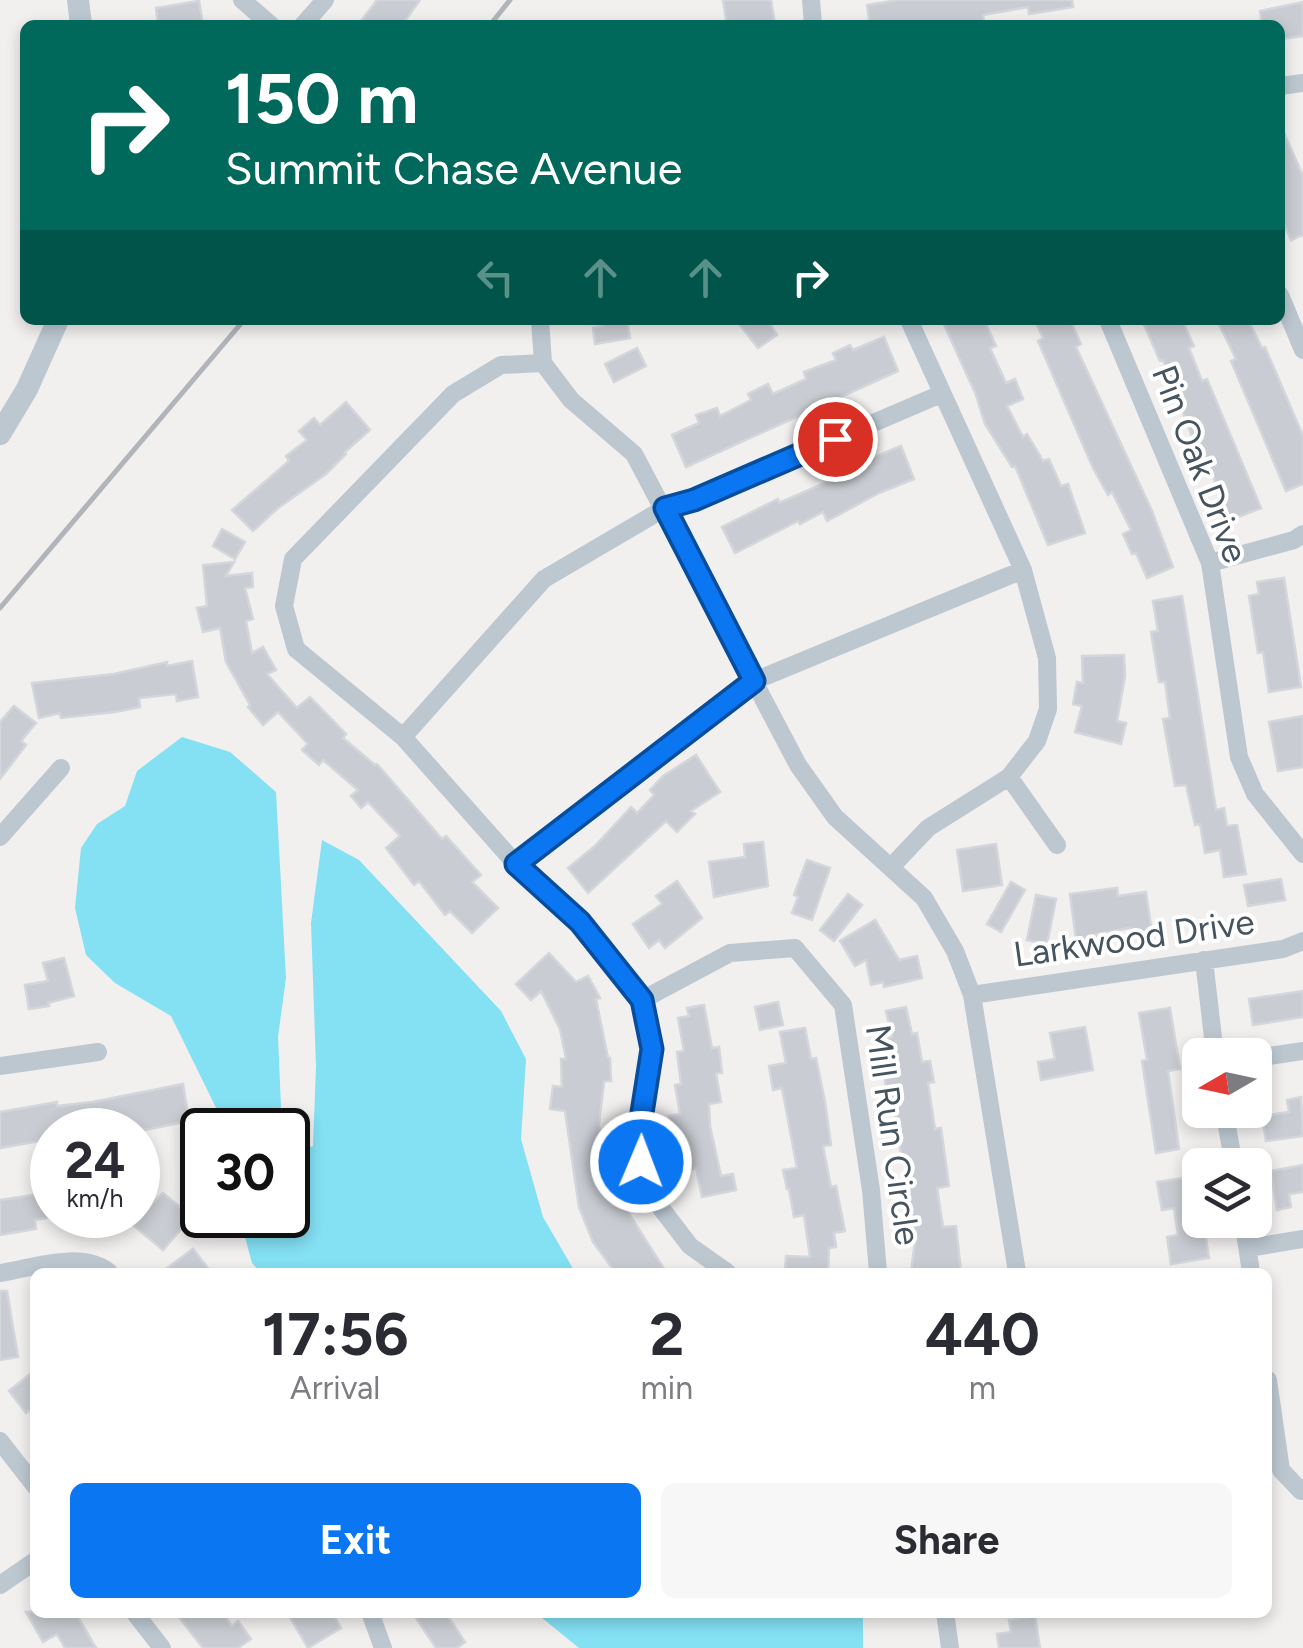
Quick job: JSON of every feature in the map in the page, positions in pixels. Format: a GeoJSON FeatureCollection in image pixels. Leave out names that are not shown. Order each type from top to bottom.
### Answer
{"type":"FeatureCollection","features":[{"type":"Feature","properties":{"kind":"street"},"geometry":{"type":"LineString","coordinates":[[242,0],[265,20]]}},
{"type":"Feature","properties":{"kind":"street"},"geometry":{"type":"LineString","coordinates":[[307,20],[324,0]]}},
{"type":"Feature","properties":{"kind":"street"},"geometry":{"type":"LineString","coordinates":[[1285,307],[1303,350]]}},
{"type":"Feature","properties":{"kind":"street"},"geometry":{"type":"LineString","coordinates":[[0,434],[27,389],[56,325]]}},
{"type":"Feature","properties":{"kind":"street"},"geometry":{"type":"LineString","coordinates":[[540,325],[543,363],[571,400],[634,454],[798,765],[836,817],[924,898],[955,952],[972,995],[1016,1268]]}},
{"type":"Feature","properties":{"kind":"street"},"geometry":{"type":"LineString","coordinates":[[891,867],[928,828],[1009,777],[1036,741],[1048,708],[1047,658],[1023,570],[912,325]]}},
{"type":"Feature","properties":{"kind":"street","name":"Pin Oak Drive"},"geometry":{"type":"LineString","coordinates":[[1110,325],[1210,563],[1239,757],[1255,794],[1303,854]]}},
{"type":"Feature","properties":{"kind":"street"},"geometry":{"type":"LineString","coordinates":[[543,363],[501,366],[453,394],[294,559],[284,606],[296,648],[403,737],[516,864],[580,922],[642,1000],[652,1049],[638,1138],[644,1186],[690,1246],[721,1268]]}},
{"type":"Feature","properties":{"kind":"street"},"geometry":{"type":"LineString","coordinates":[[403,737],[544,579],[665,508],[694,500],[941,394]]}},
{"type":"Feature","properties":{"kind":"street"},"geometry":{"type":"LineString","coordinates":[[1210,563],[1303,534]]}},
{"type":"Feature","properties":{"kind":"street"},"geometry":{"type":"LineString","coordinates":[[516,864],[754,681],[1023,570]]}},
{"type":"Feature","properties":{"kind":"street"},"geometry":{"type":"LineString","coordinates":[[0,837],[62,768]]}},
{"type":"Feature","properties":{"kind":"street"},"geometry":{"type":"LineString","coordinates":[[1009,777],[1057,845]]}},
{"type":"Feature","properties":{"kind":"street","name":"Larkwood Drive"},"geometry":{"type":"LineString","coordinates":[[972,995],[1283,948],[1303,940]]}},
{"type":"Feature","properties":{"kind":"street","name":"Mill Run Circle"},"geometry":{"type":"LineString","coordinates":[[642,1000],[730,953],[794,948],[843,1005],[871,1190],[878,1268]]}},
{"type":"Feature","properties":{"kind":"street"},"geometry":{"type":"LineString","coordinates":[[1204,960],[1214,1038]]}},
{"type":"Feature","properties":{"kind":"street"},"geometry":{"type":"LineString","coordinates":[[1272,1056],[1303,1051]]}},
{"type":"Feature","properties":{"kind":"street"},"geometry":{"type":"LineString","coordinates":[[0,1066],[98,1052]]}},
{"type":"Feature","properties":{"kind":"street"},"geometry":{"type":"LineString","coordinates":[[1246,1238],[1250,1268]]}},
{"type":"Feature","properties":{"kind":"street"},"geometry":{"type":"LineString","coordinates":[[1248,1248],[1303,1239]]}},
{"type":"Feature","properties":{"kind":"street"},"geometry":{"type":"LineString","coordinates":[[0,1273],[76,1260],[103,1268]]}},
{"type":"Feature","properties":{"kind":"street"},"geometry":{"type":"LineString","coordinates":[[1272,1408],[1281,1470],[1301,1491]]}},
{"type":"Feature","properties":{"kind":"street"},"geometry":{"type":"LineString","coordinates":[[0,1441],[30,1480]]}},
{"type":"Feature","properties":{"kind":"street"},"geometry":{"type":"LineString","coordinates":[[0,1584],[30,1564]]}},
{"type":"Feature","properties":{"kind":"street"},"geometry":{"type":"LineString","coordinates":[[139,1618],[162,1648]]}},
{"type":"Feature","properties":{"kind":"street"},"geometry":{"type":"LineString","coordinates":[[372,1618],[383,1648]]}},
{"type":"Feature","properties":{"kind":"street"},"geometry":{"type":"LineString","coordinates":[[945,1618],[950,1648]]}},
{"type":"Feature","properties":{"kind":"water"},"geometry":{"type":"Polygon","coordinates":[[[182,737],[230,752],[276,792],[286,978],[278,1037],[280,1108],[216,1108],[171,1016],[115,983],[86,955],[75,908],[81,848],[97,824],[125,806],[137,771],[182,737]]]}},
{"type":"Feature","properties":{"kind":"water"},"geometry":{"type":"Polygon","coordinates":[[[322,840],[359,860],[501,1011],[526,1059],[521,1139],[543,1217],[573,1268],[256,1268],[245,1238],[310,1238],[310,1147],[316,1066],[311,923],[322,840]]]}},
{"type":"Feature","properties":{"kind":"water"},"geometry":{"type":"Polygon","coordinates":[[[542,1618],[863,1618],[863,1648],[579,1648],[542,1618]]]}},
{"type":"Feature","properties":{"kind":"building"},"geometry":{"type":"Polygon","coordinates":[[[377,0],[420,0],[406,20],[362,20],[377,0]]]}},
{"type":"Feature","properties":{"kind":"building"},"geometry":{"type":"Polygon","coordinates":[[[723,0],[771,0],[774,20],[726,20],[723,0]]]}},
{"type":"Feature","properties":{"kind":"building"},"geometry":{"type":"Polygon","coordinates":[[[899,0],[1072,0],[1073,7],[1029,14],[1028,7],[983,15],[984,20],[869,20],[867,5],[899,0]]]}},
{"type":"Feature","properties":{"kind":"building"},"geometry":{"type":"Polygon","coordinates":[[[199,1],[202,20],[157,20],[156,8],[199,1]]]}},
{"type":"Feature","properties":{"kind":"building"},"geometry":{"type":"Polygon","coordinates":[[[1303,2],[1303,36],[1285,38],[1285,20],[1261,20],[1260,11],[1303,2]]]}},
{"type":"Feature","properties":{"kind":"building"},"geometry":{"type":"Polygon","coordinates":[[[1285,135],[1303,176],[1303,235],[1291,240],[1285,226],[1285,135]]]}},
{"type":"Feature","properties":{"kind":"building"},"geometry":{"type":"Polygon","coordinates":[[[628,325],[630,338],[595,344],[593,328],[628,325]]]}},
{"type":"Feature","properties":{"kind":"building"},"geometry":{"type":"Polygon","coordinates":[[[740,325],[770,325],[777,335],[758,348],[740,325]]]}},
{"type":"Feature","properties":{"kind":"building"},"geometry":{"type":"Polygon","coordinates":[[[944,325],[986,325],[996,346],[990,348],[1006,383],[1015,379],[1023,399],[1007,406],[1023,437],[1027,434],[1043,461],[1049,459],[1061,486],[1068,484],[1085,533],[1048,545],[1015,466],[1012,467],[985,424],[944,325]]]}},
{"type":"Feature","properties":{"kind":"building"},"geometry":{"type":"Polygon","coordinates":[[[1037,325],[1072,325],[1081,344],[1076,347],[1152,511],[1173,567],[1147,578],[1136,553],[1132,554],[1123,534],[1131,530],[1112,492],[1108,495],[1093,468],[1038,341],[1043,338],[1037,325]]]}},
{"type":"Feature","properties":{"kind":"building"},"geometry":{"type":"Polygon","coordinates":[[[1144,325],[1184,325],[1202,381],[1207,379],[1261,508],[1228,521],[1210,467],[1194,442],[1163,360],[1160,361],[1144,325]]]}},
{"type":"Feature","properties":{"kind":"building"},"geometry":{"type":"Polygon","coordinates":[[[1219,325],[1250,325],[1262,348],[1265,347],[1303,436],[1303,484],[1286,491],[1231,361],[1236,359],[1219,325]]]}},
{"type":"Feature","properties":{"kind":"building"},"geometry":{"type":"Polygon","coordinates":[[[884,337],[898,371],[686,467],[672,435],[699,423],[696,415],[717,408],[720,416],[751,400],[748,394],[768,384],[773,394],[806,379],[804,372],[836,360],[833,353],[850,345],[853,350],[884,337]]]}},
{"type":"Feature","properties":{"kind":"building"},"geometry":{"type":"Polygon","coordinates":[[[637,348],[646,366],[614,382],[605,364],[637,348]]]}},
{"type":"Feature","properties":{"kind":"building"},"geometry":{"type":"Polygon","coordinates":[[[346,402],[370,430],[326,474],[253,531],[232,510],[289,461],[286,456],[307,440],[299,431],[314,418],[320,425],[346,402]]]}},
{"type":"Feature","properties":{"kind":"building"},"geometry":{"type":"Polygon","coordinates":[[[901,446],[914,479],[827,521],[823,512],[735,553],[722,527],[778,499],[779,503],[841,476],[839,470],[863,458],[865,461],[901,446]]]}},
{"type":"Feature","properties":{"kind":"building"},"geometry":{"type":"Polygon","coordinates":[[[222,529],[245,542],[235,559],[213,546],[222,529]]]}},
{"type":"Feature","properties":{"kind":"building"},"geometry":{"type":"Polygon","coordinates":[[[234,562],[226,576],[252,573],[253,587],[245,588],[253,619],[246,621],[252,653],[263,647],[276,670],[267,674],[297,708],[310,697],[346,734],[343,738],[377,764],[442,839],[446,836],[481,875],[472,882],[498,908],[472,933],[450,911],[445,915],[419,881],[414,885],[386,848],[400,836],[368,802],[361,808],[351,796],[358,790],[323,760],[319,765],[302,750],[308,744],[278,712],[263,725],[248,707],[226,662],[220,628],[203,632],[197,608],[207,606],[203,565],[234,562]]]}},
{"type":"Feature","properties":{"kind":"building"},"geometry":{"type":"Polygon","coordinates":[[[1284,578],[1301,687],[1269,692],[1249,596],[1259,594],[1257,582],[1284,578]]]}},
{"type":"Feature","properties":{"kind":"building"},"geometry":{"type":"Polygon","coordinates":[[[1182,596],[1216,810],[1224,808],[1227,826],[1237,825],[1246,874],[1224,877],[1220,850],[1205,853],[1186,785],[1175,786],[1163,719],[1170,718],[1165,682],[1159,682],[1151,632],[1158,631],[1153,601],[1182,596]]]}},
{"type":"Feature","properties":{"kind":"building"},"geometry":{"type":"Polygon","coordinates":[[[1124,655],[1125,676],[1117,721],[1126,723],[1121,744],[1075,732],[1082,706],[1073,704],[1077,682],[1083,683],[1082,656],[1124,655]]]}},
{"type":"Feature","properties":{"kind":"building"},"geometry":{"type":"Polygon","coordinates":[[[192,661],[198,697],[177,701],[176,694],[139,698],[140,707],[115,712],[61,718],[60,713],[39,718],[32,683],[192,661]]]}},
{"type":"Feature","properties":{"kind":"building"},"geometry":{"type":"Polygon","coordinates":[[[14,706],[36,723],[21,741],[26,745],[0,779],[0,722],[14,706]]]}},
{"type":"Feature","properties":{"kind":"building"},"geometry":{"type":"Polygon","coordinates":[[[1303,716],[1303,767],[1278,771],[1269,722],[1303,716]]]}},
{"type":"Feature","properties":{"kind":"building"},"geometry":{"type":"Polygon","coordinates":[[[696,755],[720,792],[691,811],[695,814],[677,832],[666,821],[588,893],[568,868],[631,807],[637,813],[654,795],[650,790],[663,776],[696,755]]]}},
{"type":"Feature","properties":{"kind":"building"},"geometry":{"type":"Polygon","coordinates":[[[763,842],[768,886],[714,897],[709,862],[745,857],[744,844],[763,842]]]}},
{"type":"Feature","properties":{"kind":"building"},"geometry":{"type":"Polygon","coordinates":[[[996,844],[1002,885],[963,891],[957,850],[996,844]]]}},
{"type":"Feature","properties":{"kind":"building"},"geometry":{"type":"Polygon","coordinates":[[[807,860],[830,868],[812,920],[792,913],[807,860]]]}},
{"type":"Feature","properties":{"kind":"building"},"geometry":{"type":"Polygon","coordinates":[[[1281,879],[1285,900],[1248,906],[1244,885],[1281,879]]]}},
{"type":"Feature","properties":{"kind":"building"},"geometry":{"type":"Polygon","coordinates":[[[677,881],[702,918],[665,948],[659,940],[649,948],[633,924],[662,904],[656,896],[677,881]]]}},
{"type":"Feature","properties":{"kind":"building"},"geometry":{"type":"Polygon","coordinates":[[[1011,882],[1025,890],[1001,932],[987,924],[1011,882]]]}},
{"type":"Feature","properties":{"kind":"building"},"geometry":{"type":"Polygon","coordinates":[[[1117,888],[1118,896],[1146,892],[1152,934],[1131,936],[1130,928],[1096,934],[1097,944],[1077,947],[1070,894],[1117,888]]]}},
{"type":"Feature","properties":{"kind":"building"},"geometry":{"type":"Polygon","coordinates":[[[848,894],[862,905],[834,941],[820,930],[848,894]]]}},
{"type":"Feature","properties":{"kind":"building"},"geometry":{"type":"Polygon","coordinates":[[[1036,895],[1056,899],[1047,944],[1027,940],[1036,895]]]}},
{"type":"Feature","properties":{"kind":"building"},"geometry":{"type":"Polygon","coordinates":[[[875,920],[899,960],[917,956],[922,978],[884,987],[883,982],[871,985],[866,960],[855,966],[840,941],[875,920]]]}},
{"type":"Feature","properties":{"kind":"building"},"geometry":{"type":"Polygon","coordinates":[[[549,953],[576,982],[588,976],[600,998],[596,999],[610,1058],[611,1081],[604,1081],[599,1124],[602,1150],[607,1149],[614,1187],[617,1185],[621,1201],[663,1268],[612,1268],[593,1242],[579,1207],[565,1111],[550,1109],[553,1086],[562,1087],[561,1059],[566,1059],[560,1029],[541,991],[531,1000],[516,984],[549,953]]]}},
{"type":"Feature","properties":{"kind":"building"},"geometry":{"type":"Polygon","coordinates":[[[64,958],[74,996],[29,1009],[25,985],[48,981],[43,963],[64,958]]]}},
{"type":"Feature","properties":{"kind":"building"},"geometry":{"type":"Polygon","coordinates":[[[1303,991],[1303,1017],[1253,1025],[1249,999],[1303,991]]]}},
{"type":"Feature","properties":{"kind":"building"},"geometry":{"type":"Polygon","coordinates":[[[778,1002],[783,1025],[760,1030],[755,1007],[778,1002]]]}},
{"type":"Feature","properties":{"kind":"building"},"geometry":{"type":"Polygon","coordinates":[[[704,1005],[712,1048],[719,1047],[722,1073],[716,1073],[721,1102],[709,1104],[710,1126],[721,1176],[733,1174],[736,1190],[702,1197],[696,1168],[681,1172],[669,1116],[680,1114],[675,1085],[681,1084],[677,1052],[684,1051],[678,1018],[689,1016],[687,1008],[704,1005]]]}},
{"type":"Feature","properties":{"kind":"building"},"geometry":{"type":"Polygon","coordinates":[[[906,1007],[912,1034],[917,1033],[922,1062],[930,1061],[934,1082],[928,1083],[935,1129],[941,1128],[949,1186],[937,1188],[943,1227],[956,1226],[961,1268],[912,1268],[915,1242],[911,1242],[904,1198],[910,1197],[905,1154],[901,1155],[895,1114],[890,1115],[879,1039],[892,1037],[886,1011],[906,1007]]]}},
{"type":"Feature","properties":{"kind":"building"},"geometry":{"type":"Polygon","coordinates":[[[1170,1008],[1180,1069],[1168,1071],[1179,1149],[1156,1153],[1139,1013],[1170,1008]]]}},
{"type":"Feature","properties":{"kind":"building"},"geometry":{"type":"Polygon","coordinates":[[[1085,1027],[1093,1070],[1041,1080],[1038,1062],[1055,1059],[1050,1033],[1085,1027]]]}},
{"type":"Feature","properties":{"kind":"building"},"geometry":{"type":"Polygon","coordinates":[[[805,1028],[825,1102],[831,1145],[823,1146],[845,1231],[834,1233],[836,1247],[829,1248],[828,1268],[785,1268],[786,1256],[810,1257],[804,1215],[794,1217],[787,1189],[783,1170],[797,1168],[782,1088],[773,1090],[769,1066],[786,1063],[780,1032],[805,1028]]]}},
{"type":"Feature","properties":{"kind":"building"},"geometry":{"type":"Polygon","coordinates":[[[183,1084],[187,1108],[180,1108],[180,1123],[160,1127],[160,1108],[30,1108],[30,1143],[0,1148],[0,1112],[57,1102],[57,1106],[183,1084]]]}},
{"type":"Feature","properties":{"kind":"building"},"geometry":{"type":"Polygon","coordinates":[[[1301,1097],[1303,1136],[1266,1141],[1264,1128],[1272,1128],[1272,1115],[1289,1112],[1287,1100],[1301,1097]]]}},
{"type":"Feature","properties":{"kind":"building"},"geometry":{"type":"Polygon","coordinates":[[[1303,1165],[1303,1192],[1289,1194],[1291,1207],[1277,1210],[1272,1171],[1303,1165]]]}},
{"type":"Feature","properties":{"kind":"building"},"geometry":{"type":"Polygon","coordinates":[[[1182,1178],[1182,1238],[1206,1238],[1209,1258],[1171,1264],[1167,1237],[1178,1235],[1174,1208],[1162,1210],[1157,1182],[1182,1178]]]}},
{"type":"Feature","properties":{"kind":"building"},"geometry":{"type":"Polygon","coordinates":[[[163,1193],[180,1207],[180,1231],[163,1250],[149,1238],[160,1238],[163,1193]]]}},
{"type":"Feature","properties":{"kind":"building"},"geometry":{"type":"Polygon","coordinates":[[[30,1195],[30,1230],[0,1235],[0,1200],[30,1195]]]}},
{"type":"Feature","properties":{"kind":"building"},"geometry":{"type":"Polygon","coordinates":[[[193,1249],[208,1268],[167,1268],[193,1249]]]}},
{"type":"Feature","properties":{"kind":"building"},"geometry":{"type":"Polygon","coordinates":[[[0,1291],[7,1291],[18,1357],[0,1360],[0,1291]]]}},
{"type":"Feature","properties":{"kind":"building"},"geometry":{"type":"Polygon","coordinates":[[[30,1374],[30,1410],[26,1413],[9,1391],[30,1374]]]}},
{"type":"Feature","properties":{"kind":"building"},"geometry":{"type":"Polygon","coordinates":[[[26,1612],[30,1612],[30,1618],[78,1618],[96,1648],[65,1648],[57,1634],[43,1642],[26,1612]]]}},
{"type":"Feature","properties":{"kind":"building"},"geometry":{"type":"Polygon","coordinates":[[[180,1618],[226,1618],[232,1626],[238,1621],[251,1639],[238,1648],[203,1648],[180,1618]]]}},
{"type":"Feature","properties":{"kind":"building"},"geometry":{"type":"Polygon","coordinates":[[[290,1618],[335,1618],[341,1628],[308,1648],[290,1618]]]}},
{"type":"Feature","properties":{"kind":"building"},"geometry":{"type":"Polygon","coordinates":[[[416,1618],[449,1618],[465,1642],[457,1648],[436,1648],[416,1618]]]}},
{"type":"Feature","properties":{"kind":"building"},"geometry":{"type":"Polygon","coordinates":[[[1035,1618],[1040,1648],[999,1648],[997,1634],[1011,1632],[1009,1620],[1035,1618]]]}},
{"type":"Feature","properties":{"kind":"railway"},"geometry":{"type":"LineString","coordinates":[[494,20],[510,0]]}},
{"type":"Feature","properties":{"kind":"railway"},"geometry":{"type":"LineString","coordinates":[[0,608],[240,325]]}},
{"type":"Feature","properties":{"kind":"route"},"geometry":{"type":"LineString","coordinates":[[641,1162],[638,1138],[652,1049],[642,1000],[580,922],[516,864],[754,681],[665,508],[694,500],[835,439]]}}]}
